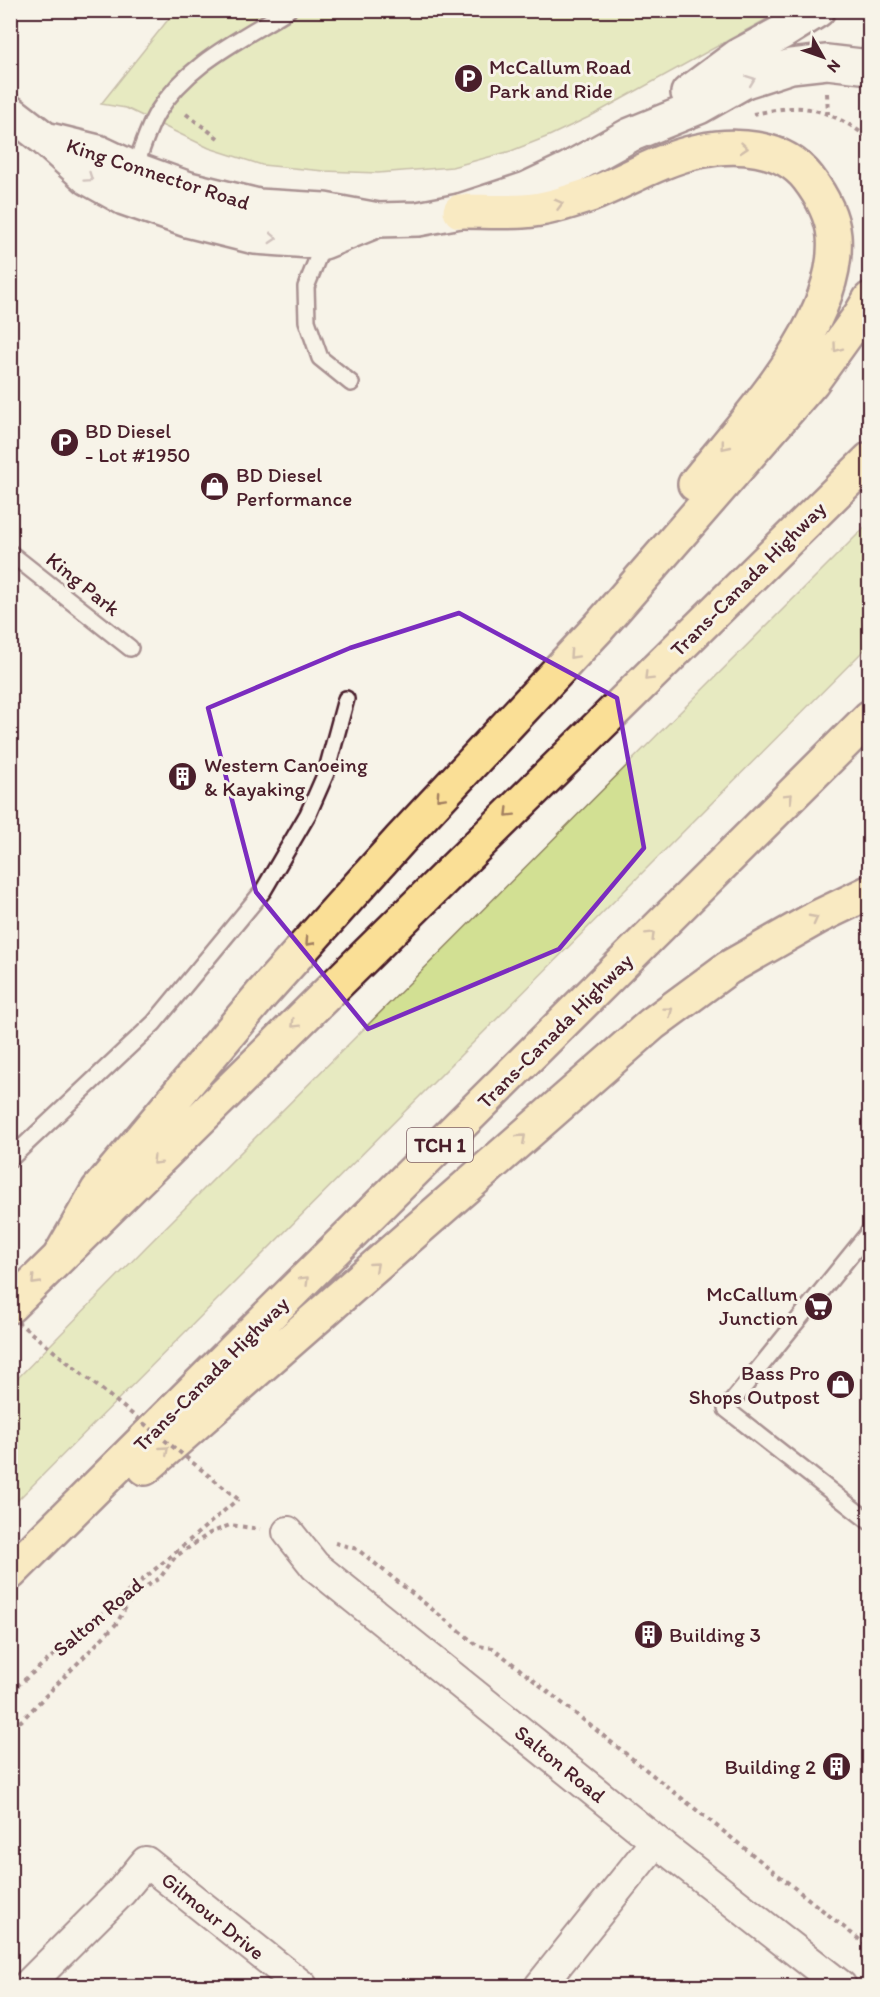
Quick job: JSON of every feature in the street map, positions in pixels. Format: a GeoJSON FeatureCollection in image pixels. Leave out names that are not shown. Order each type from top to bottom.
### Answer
{"type":"FeatureCollection","features":[{"type":"Feature","properties":{"kind":"highway"},"geometry":{"type":"LineString","coordinates":[[460,211],[526,211],[555,205],[590,195],[669,160],[699,151],[741,147],[759,150],[790,161],[806,175],[825,204],[834,233],[833,262],[827,291],[807,334],[762,401],[642,550],[599,627]]}},
{"type":"Feature","properties":{"kind":"highway"},"geometry":{"type":"LineString","coordinates":[[60,1256],[98,1190],[261,995],[400,840],[599,627],[812,382],[870,299]]}},
{"type":"Feature","properties":{"kind":"highway","name":"Trans-Canada Highway"},"geometry":{"type":"LineString","coordinates":[[10,1306],[870,459]]}},
{"type":"Feature","properties":{"kind":"highway","name":"Trans-Canada Highway"},"geometry":{"type":"LineString","coordinates":[[10,1574],[870,717]]}},
{"type":"Feature","properties":{"kind":"highway"},"geometry":{"type":"LineString","coordinates":[[10,1586],[652,1024],[728,968],[818,917],[870,892]]}},
{"type":"Feature","properties":{"kind":"street","name":"King Connector Road"},"geometry":{"type":"LineString","coordinates":[[630,135],[738,56],[818,10]]}},
{"type":"Feature","properties":{"kind":"street","name":"King Connector Road"},"geometry":{"type":"LineString","coordinates":[[45,140],[98,152],[134,169],[189,189],[258,206],[324,210],[378,220],[418,219],[460,211],[527,189],[630,135],[699,107],[745,81],[791,66],[827,62],[870,67]]}},
{"type":"Feature","properties":{"kind":"street","name":"King Connector Road"},"geometry":{"type":"LineString","coordinates":[[10,112],[88,178],[124,198],[187,220],[255,237],[324,242],[378,220]]}},
{"type":"Feature","properties":{"kind":"street","name":"Salton Road"},"geometry":{"type":"LineString","coordinates":[[288,1532],[315,1566],[656,1841],[842,1986]]}},
{"type":"Feature","properties":{"kind":"street"},"geometry":{"type":"LineString","coordinates":[[540,1986],[656,1841]]}},
{"type":"Feature","properties":{"kind":"street","name":"Gilmour Drive"},"geometry":{"type":"LineString","coordinates":[[27,1986],[121,1892],[146,1862],[302,1986]]}},
{"type":"Feature","properties":{"kind":"lane"},"geometry":{"type":"LineString","coordinates":[[134,169],[156,115],[191,73],[214,54],[288,10]]}},
{"type":"Feature","properties":{"kind":"lane"},"geometry":{"type":"LineString","coordinates":[[324,242],[306,288],[307,321],[321,358],[351,383]]}},
{"type":"Feature","properties":{"kind":"lane","name":"King Park"},"geometry":{"type":"LineString","coordinates":[[10,553],[129,648]]}},
{"type":"Feature","properties":{"kind":"lane"},"geometry":{"type":"LineString","coordinates":[[10,1160],[154,1023],[262,891],[308,814],[326,773],[346,699]]}},
{"type":"Feature","properties":{"kind":"lane"},"geometry":{"type":"LineString","coordinates":[[870,1231],[726,1409],[870,1522]]}},
{"type":"Feature","properties":{"kind":"path"},"geometry":{"type":"LineString","coordinates":[[827,83],[828,114]]}},
{"type":"Feature","properties":{"kind":"path"},"geometry":{"type":"LineString","coordinates":[[751,114],[793,107],[828,114],[845,122],[870,139]]}},
{"type":"Feature","properties":{"kind":"path"},"geometry":{"type":"LineString","coordinates":[[186,114],[218,138]]}},
{"type":"Feature","properties":{"kind":"path","name":"Salton Road"},"geometry":{"type":"LineString","coordinates":[[10,1316],[238,1499],[10,1692]]}},
{"type":"Feature","properties":{"kind":"path","name":"Salton Road"},"geometry":{"type":"LineString","coordinates":[[10,1724],[21,1721],[117,1623],[133,1594],[160,1578],[175,1557],[210,1533],[230,1525]]}},
{"type":"Feature","properties":{"kind":"path"},"geometry":{"type":"LineString","coordinates":[[331,1542],[357,1549],[477,1646],[493,1648],[870,1948]]}},
{"type":"Feature","properties":{"kind":"highlighted area"},"geometry":{"type":"Polygon","coordinates":[[[459,613],[617,698],[644,848],[559,949],[368,1029],[256,892],[208,708],[350,648],[459,613]]]}},
{"type":"Feature","properties":{"kind":"green space"},"geometry":{"type":"Polygon","coordinates":[[[175,11],[781,11],[589,117],[549,136],[511,151],[452,167],[378,173],[262,165],[209,148],[126,108],[101,104],[175,11]]]}},
{"type":"Feature","properties":{"kind":"green space"},"geometry":{"type":"Polygon","coordinates":[[[869,523],[869,645],[11,1507],[11,1385],[869,523]]]}},
{"type":"Feature","properties":{"kind":"place","name":"McCallum Road Park and Ride"},"geometry":{"type":"Point","coordinates":[468,79]}},
{"type":"Feature","properties":{"kind":"place","name":"BD Diesel - Lot #1950"},"geometry":{"type":"Point","coordinates":[64,443]}},
{"type":"Feature","properties":{"kind":"place","name":"BD Diesel Performance"},"geometry":{"type":"Point","coordinates":[215,487]}},
{"type":"Feature","properties":{"kind":"place","name":"Western Canoeing & Kayaking"},"geometry":{"type":"Point","coordinates":[183,777]}},
{"type":"Feature","properties":{"kind":"place","name":"McCallum Junction"},"geometry":{"type":"Point","coordinates":[819,1306]}},
{"type":"Feature","properties":{"kind":"place","name":"Bass Pro Shops Outpost"},"geometry":{"type":"Point","coordinates":[841,1385]}},
{"type":"Feature","properties":{"kind":"place","name":"Building 3"},"geometry":{"type":"Point","coordinates":[648,1635]}},
{"type":"Feature","properties":{"kind":"place","name":"Building 2"},"geometry":{"type":"Point","coordinates":[837,1767]}}]}
